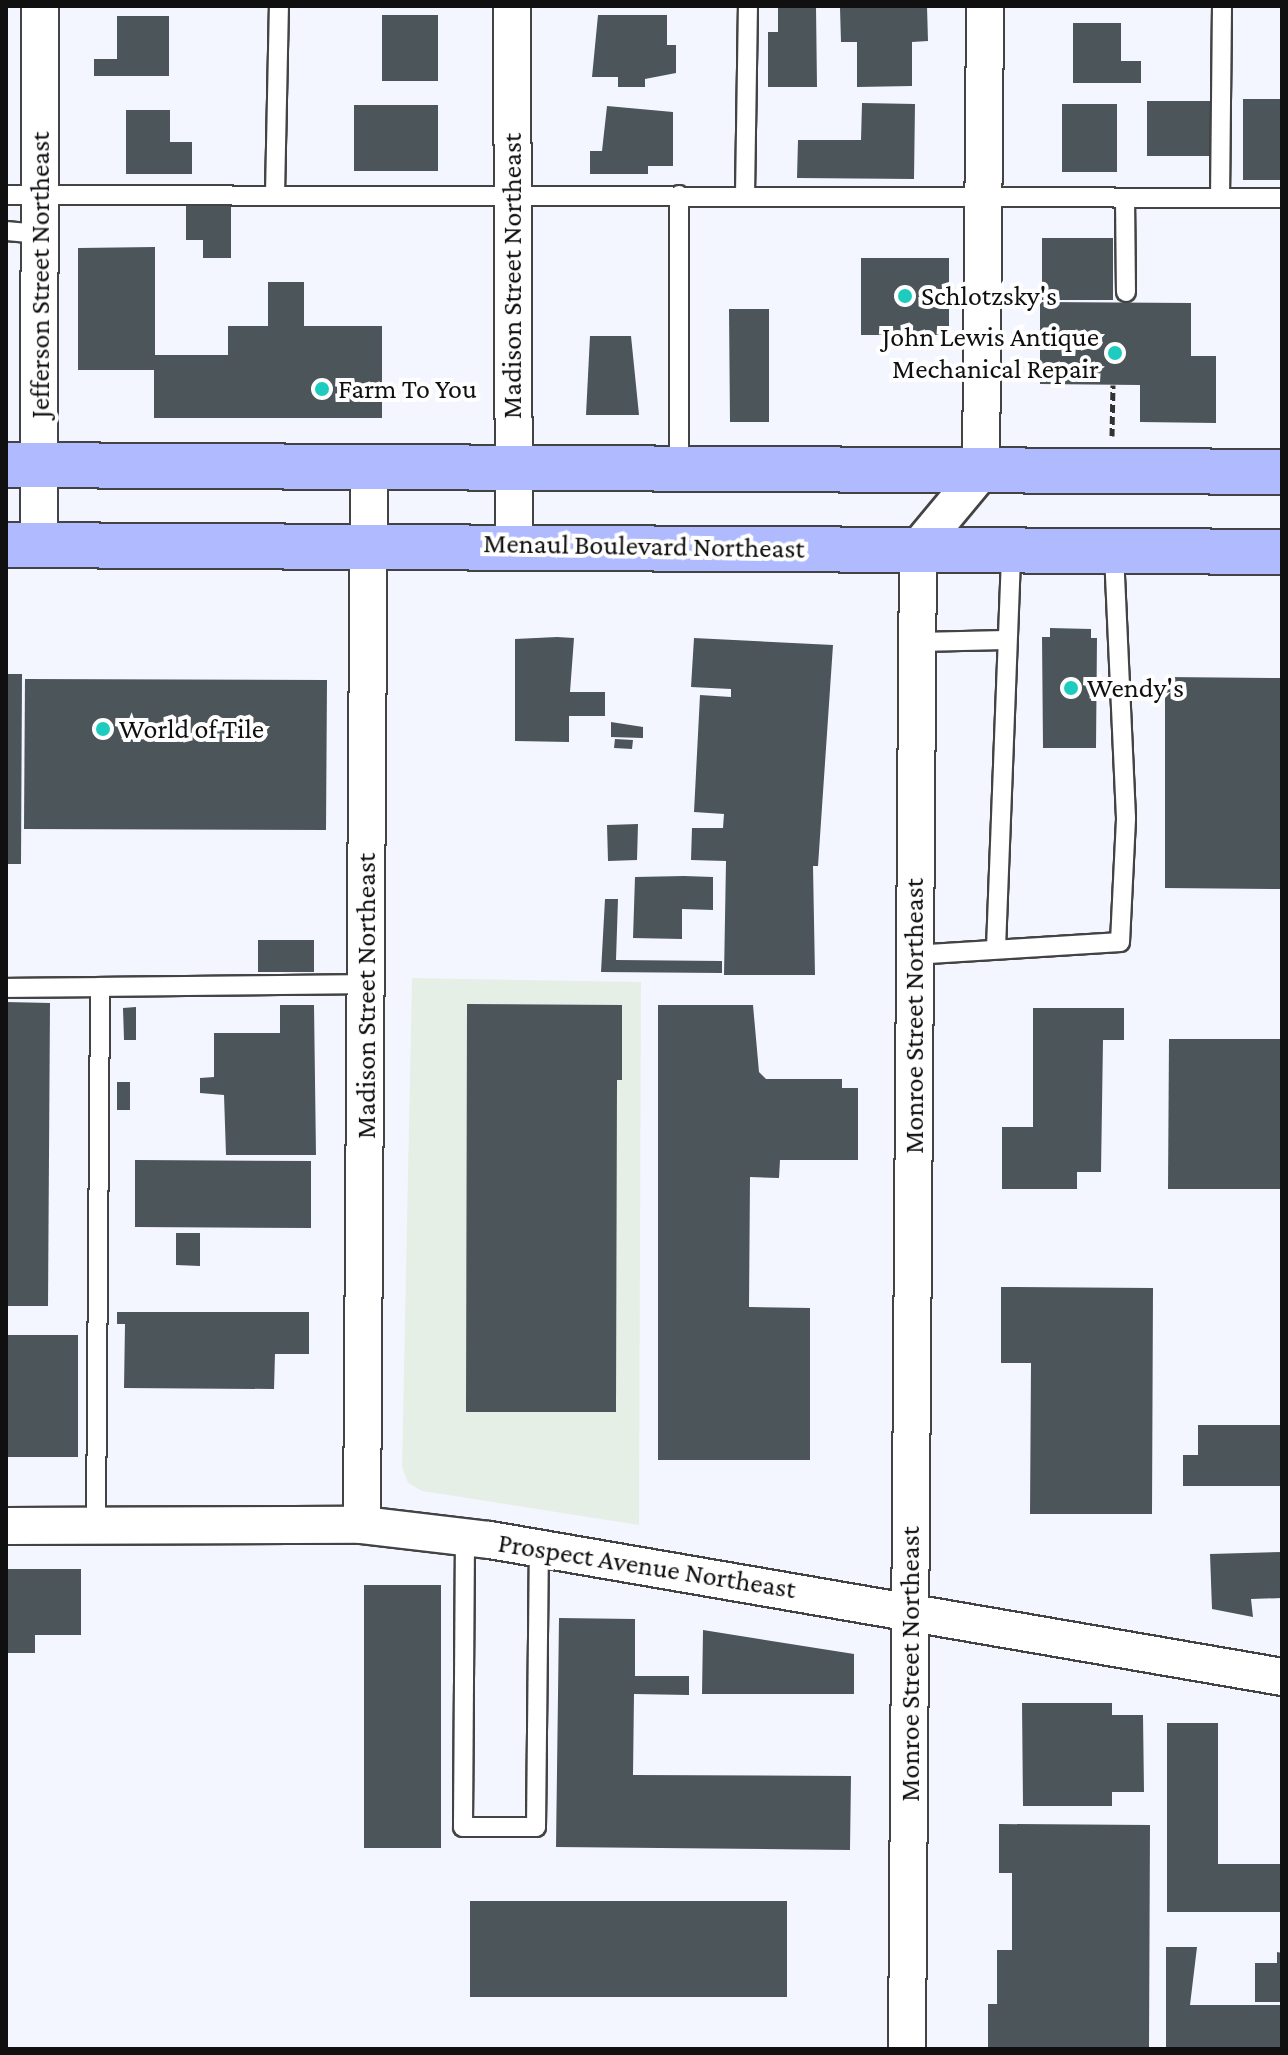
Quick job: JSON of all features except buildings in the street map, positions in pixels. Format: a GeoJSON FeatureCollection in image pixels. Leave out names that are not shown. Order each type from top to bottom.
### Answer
{"type":"FeatureCollection","features":[{"type":"Feature","properties":{"kind":"main road"},"geometry":{"type":"LineString","coordinates":[[23,466],[1282,472]]}},
{"type":"Feature","properties":{"kind":"main road","name":"Menaul Boulevard Northeast"},"geometry":{"type":"LineString","coordinates":[[23,545],[369,543],[1282,552]]}},
{"type":"Feature","properties":{"kind":"street","name":"Jefferson Street Northeast"},"geometry":{"type":"LineString","coordinates":[[23,545],[23,195],[40,6]]}},
{"type":"Feature","properties":{"kind":"street","name":"Madison Street Northeast"},"geometry":{"type":"LineString","coordinates":[[512,6],[514,545]]}},
{"type":"Feature","properties":{"kind":"street"},"geometry":{"type":"LineString","coordinates":[[918,548],[981,472],[985,6]]}},
{"type":"Feature","properties":{"kind":"street","name":"Madison Street Northeast"},"geometry":{"type":"LineString","coordinates":[[362,1525],[369,466]]}},
{"type":"Feature","properties":{"kind":"street","name":"Monroe Street Northeast"},"geometry":{"type":"LineString","coordinates":[[907,2049],[918,548]]}},
{"type":"Feature","properties":{"kind":"street","name":"Prospect Avenue Northeast"},"geometry":{"type":"LineString","coordinates":[[6,1526],[362,1525],[465,1537],[909,1609],[1282,1677]]}},
{"type":"Feature","properties":{"kind":"lane"},"geometry":{"type":"LineString","coordinates":[[275,194],[279,6]]}},
{"type":"Feature","properties":{"kind":"lane"},"geometry":{"type":"LineString","coordinates":[[745,195],[748,6]]}},
{"type":"Feature","properties":{"kind":"lane"},"geometry":{"type":"LineString","coordinates":[[1220,198],[1222,6]]}},
{"type":"Feature","properties":{"kind":"lane"},"geometry":{"type":"LineString","coordinates":[[23,195],[511,193],[1282,198]]}},
{"type":"Feature","properties":{"kind":"lane"},"geometry":{"type":"LineString","coordinates":[[679,195],[679,469]]}},
{"type":"Feature","properties":{"kind":"lane"},"geometry":{"type":"LineString","coordinates":[[1125,198],[1126,292]]}},
{"type":"Feature","properties":{"kind":"lane"},"geometry":{"type":"LineString","coordinates":[[996,948],[1011,549]]}},
{"type":"Feature","properties":{"kind":"lane"},"geometry":{"type":"LineString","coordinates":[[914,955],[1120,942],[1126,818],[1114,550]]}},
{"type":"Feature","properties":{"kind":"lane"},"geometry":{"type":"LineString","coordinates":[[917,642],[1007,640]]}},
{"type":"Feature","properties":{"kind":"lane"},"geometry":{"type":"LineString","coordinates":[[6,988],[366,984]]}},
{"type":"Feature","properties":{"kind":"lane"},"geometry":{"type":"LineString","coordinates":[[96,1525],[100,987]]}},
{"type":"Feature","properties":{"kind":"lane"},"geometry":{"type":"LineString","coordinates":[[465,1537],[463,1827],[536,1827],[539,1548]]}},
{"type":"Feature","properties":{"kind":"path"},"geometry":{"type":"LineString","coordinates":[[1112,440],[1113,385]]}},
{"type":"Feature","properties":{"kind":"shaded area"},"geometry":{"type":"Polygon","coordinates":[[[412,978],[641,982],[639,1525],[422,1491],[408,1483],[402,1467],[412,978]]]}},
{"type":"Feature","properties":{"kind":"place","name":"Schlotzsky's"},"geometry":{"type":"Point","coordinates":[905,296]}},
{"type":"Feature","properties":{"kind":"place","name":"John Lewis Antique Mechanical Repair"},"geometry":{"type":"Point","coordinates":[1115,353]}},
{"type":"Feature","properties":{"kind":"place","name":"Farm To You"},"geometry":{"type":"Point","coordinates":[322,389]}},
{"type":"Feature","properties":{"kind":"place","name":"Wendy's"},"geometry":{"type":"Point","coordinates":[1071,688]}},
{"type":"Feature","properties":{"kind":"place","name":"World of Tile"},"geometry":{"type":"Point","coordinates":[103,729]}}]}
